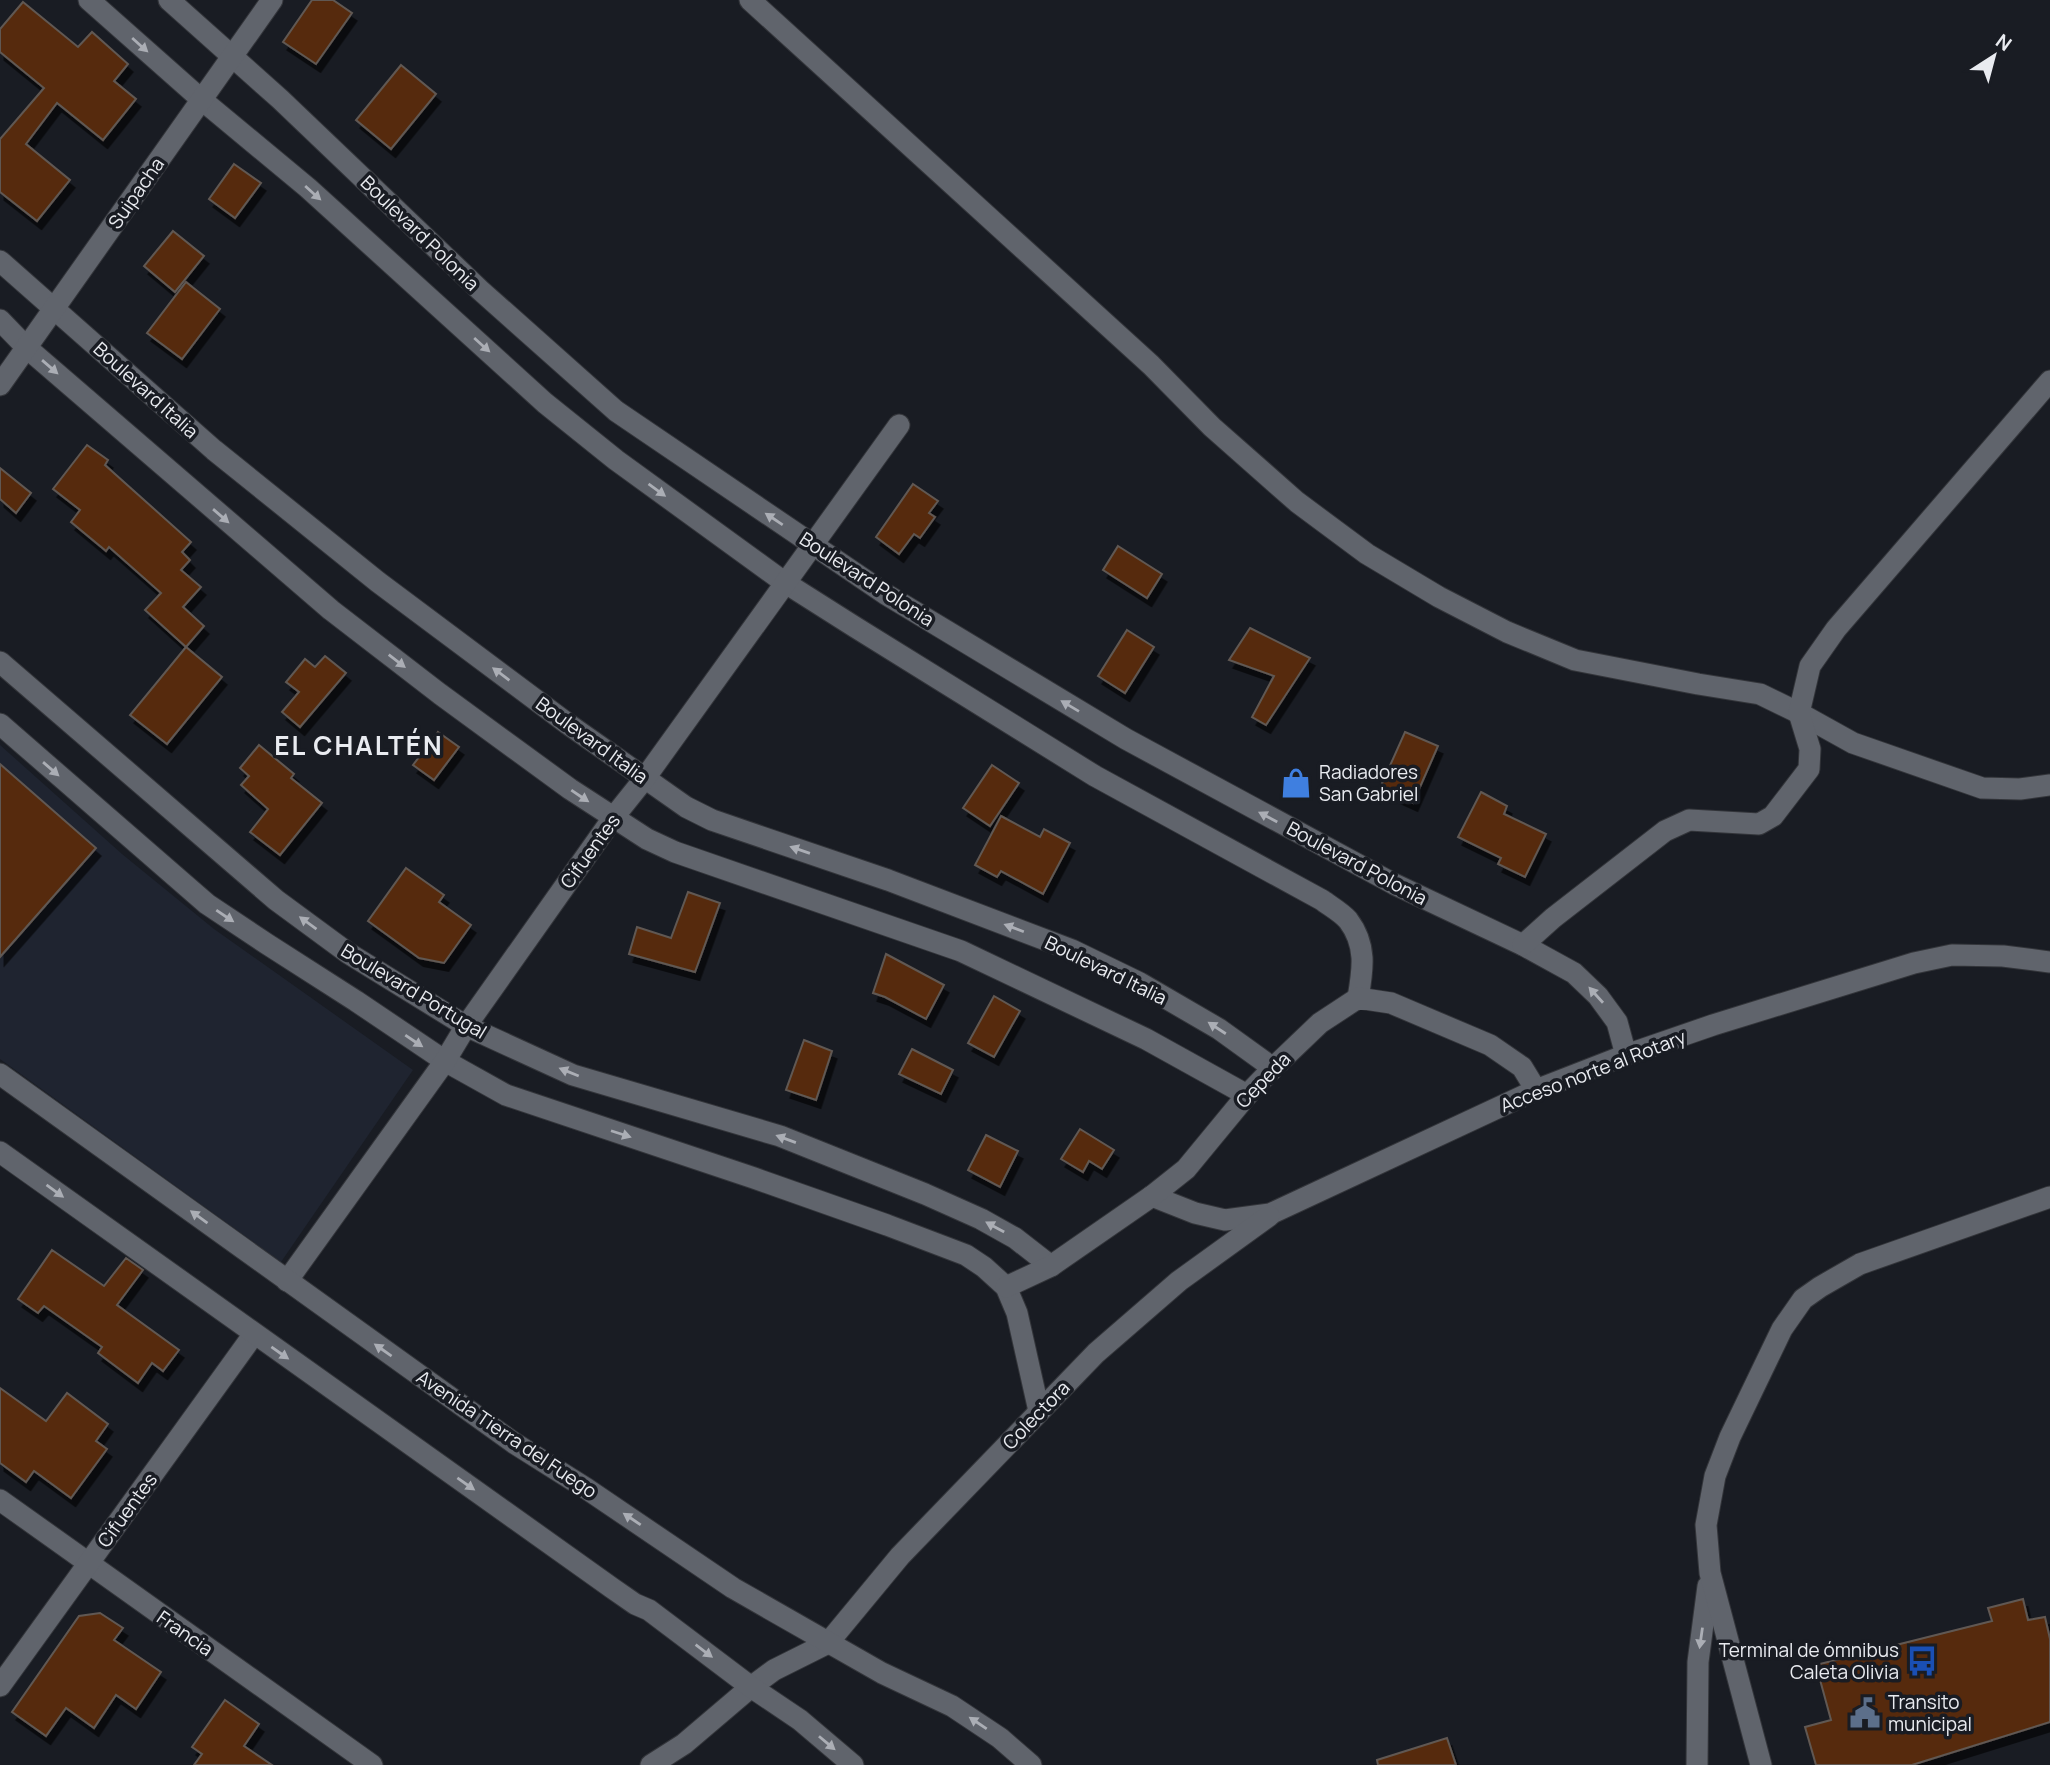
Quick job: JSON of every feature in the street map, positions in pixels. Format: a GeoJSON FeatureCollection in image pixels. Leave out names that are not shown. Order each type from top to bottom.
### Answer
{"type":"FeatureCollection","features":[{"type":"Feature","properties":{"kind":"street","name":"Boulevard Polonia"},"geometry":{"type":"LineString","coordinates":[[89,0],[202,100],[308,188],[545,403],[615,460],[784,582],[1095,776],[1322,900],[1347,918],[1361,944],[1363,973],[1358,998]]}},
{"type":"Feature","properties":{"kind":"street","name":"Boulevard Polonia"},"geometry":{"type":"LineString","coordinates":[[169,0],[280,99],[480,290],[616,411],[887,595],[1126,739],[1394,884],[1523,945],[1574,973],[1598,996],[1617,1022],[1626,1055]]}},
{"type":"Feature","properties":{"kind":"street","name":"Suipacha"},"geometry":{"type":"LineString","coordinates":[[0,385],[272,0]]}},
{"type":"Feature","properties":{"kind":"street"},"geometry":{"type":"LineString","coordinates":[[750,0],[1151,365],[1212,427],[1297,502],[1367,554],[1439,597],[1507,632],[1575,660],[1760,694],[1853,743],[1982,788],[2020,789],[2050,785]]}},
{"type":"Feature","properties":{"kind":"street","name":"Boulevard Italia"},"geometry":{"type":"LineString","coordinates":[[0,261],[214,450],[378,582],[568,724],[686,807],[712,820],[888,880],[1072,950],[1140,983],[1219,1029],[1273,1068]]}},
{"type":"Feature","properties":{"kind":"street"},"geometry":{"type":"LineString","coordinates":[[0,320],[27,348],[331,610],[440,694],[613,818],[675,852],[961,951],[1146,1039],[1247,1095]]}},
{"type":"Feature","properties":{"kind":"street"},"geometry":{"type":"LineString","coordinates":[[1523,945],[1553,918],[1665,831],[1689,820],[1759,824],[1773,816],[1809,769],[1810,749],[1799,713],[1811,666],[1836,629],[2050,382]]}},
{"type":"Feature","properties":{"kind":"street","name":"Cifuentes"},"geometry":{"type":"LineString","coordinates":[[287,1281],[613,818],[645,778],[899,425]]}},
{"type":"Feature","properties":{"kind":"street","name":"Boulevard Portugal"},"geometry":{"type":"LineString","coordinates":[[0,663],[276,900],[348,953],[466,1026],[573,1074],[780,1136],[925,1194],[981,1219],[1015,1238],[1052,1266]]}},
{"type":"Feature","properties":{"kind":"street","name":"Boulevard Portugal"},"geometry":{"type":"LineString","coordinates":[[0,724],[207,904],[444,1061],[506,1095],[754,1178],[966,1255],[1006,1287]]}},
{"type":"Feature","properties":{"kind":"street","name":"Acceso norte al Rotary"},"geometry":{"type":"LineString","coordinates":[[1152,1196],[1195,1213],[1225,1220],[1270,1214],[1536,1090],[1713,1025],[1914,963],[1952,955],[2003,956],[2050,962]]}},
{"type":"Feature","properties":{"kind":"street"},"geometry":{"type":"LineString","coordinates":[[1358,998],[1391,1003],[1490,1045],[1522,1067],[1536,1090]]}},
{"type":"Feature","properties":{"kind":"street","name":"Cepeda"},"geometry":{"type":"LineString","coordinates":[[1006,1287],[1052,1266],[1186,1169],[1273,1068],[1320,1023],[1358,998]]}},
{"type":"Feature","properties":{"kind":"street","name":"Avenida Tierra del Fuego"},"geometry":{"type":"LineString","coordinates":[[0,1074],[514,1443],[733,1588],[882,1673],[952,1706],[1000,1738],[1031,1765]]}},
{"type":"Feature","properties":{"kind":"street"},"geometry":{"type":"LineString","coordinates":[[0,1152],[612,1588],[649,1610],[751,1687],[800,1720],[853,1765]]}},
{"type":"Feature","properties":{"kind":"street"},"geometry":{"type":"LineString","coordinates":[[1761,1765],[1710,1573],[1706,1525],[1716,1476],[1730,1437],[1782,1329],[1803,1299],[1860,1264],[2050,1198]]}},
{"type":"Feature","properties":{"kind":"street","name":"Colectora"},"geometry":{"type":"LineString","coordinates":[[828,1643],[900,1556],[1096,1353],[1179,1281],[1270,1214]]}},
{"type":"Feature","properties":{"kind":"street"},"geometry":{"type":"LineString","coordinates":[[1006,1287],[1017,1313],[1039,1411]]}},
{"type":"Feature","properties":{"kind":"street","name":"Cifuentes"},"geometry":{"type":"LineString","coordinates":[[0,1686],[254,1334]]}},
{"type":"Feature","properties":{"kind":"street","name":"Francia"},"geometry":{"type":"LineString","coordinates":[[0,1500],[372,1765]]}},
{"type":"Feature","properties":{"kind":"street"},"geometry":{"type":"LineString","coordinates":[[1697,1765],[1698,1662],[1710,1573]]}},
{"type":"Feature","properties":{"kind":"street"},"geometry":{"type":"LineString","coordinates":[[651,1765],[684,1744],[774,1670],[828,1643]]}},
{"type":"Feature","properties":{"kind":"shaded area"},"geometry":{"type":"Polygon","coordinates":[[[0,745],[122,854],[214,929],[413,1070],[281,1262],[0,1059],[0,745]]]}},
{"type":"Feature","properties":{"kind":"building"},"geometry":{"type":"Polygon","coordinates":[[[312,0],[333,0],[352,13],[316,64],[283,42],[312,0]]]}},
{"type":"Feature","properties":{"kind":"building"},"geometry":{"type":"Polygon","coordinates":[[[23,2],[78,47],[92,32],[128,64],[114,81],[136,99],[103,140],[57,103],[26,144],[70,180],[37,221],[0,192],[0,139],[44,88],[0,52],[0,29],[23,2]]]}},
{"type":"Feature","properties":{"kind":"building"},"geometry":{"type":"Polygon","coordinates":[[[401,65],[436,94],[391,149],[356,120],[401,65]]]}},
{"type":"Feature","properties":{"kind":"building"},"geometry":{"type":"Polygon","coordinates":[[[234,164],[261,183],[235,218],[209,199],[234,164]]]}},
{"type":"Feature","properties":{"kind":"building"},"geometry":{"type":"Polygon","coordinates":[[[173,231],[204,256],[175,292],[144,266],[173,231]]]}},
{"type":"Feature","properties":{"kind":"building"},"geometry":{"type":"Polygon","coordinates":[[[186,282],[220,309],[182,359],[147,333],[186,282]]]}},
{"type":"Feature","properties":{"kind":"building"},"geometry":{"type":"Polygon","coordinates":[[[87,445],[108,460],[105,465],[191,542],[182,552],[190,560],[181,570],[201,587],[183,607],[204,626],[186,647],[145,610],[161,593],[109,547],[106,551],[71,522],[80,510],[53,489],[87,445]]]}},
{"type":"Feature","properties":{"kind":"building"},"geometry":{"type":"Polygon","coordinates":[[[0,468],[31,493],[16,513],[0,499],[0,468]]]}},
{"type":"Feature","properties":{"kind":"building"},"geometry":{"type":"Polygon","coordinates":[[[913,484],[938,501],[929,513],[935,517],[920,538],[914,534],[899,554],[876,537],[913,484]]]}},
{"type":"Feature","properties":{"kind":"building"},"geometry":{"type":"Polygon","coordinates":[[[1118,546],[1162,574],[1147,598],[1103,570],[1118,546]]]}},
{"type":"Feature","properties":{"kind":"building"},"geometry":{"type":"Polygon","coordinates":[[[1250,628],[1310,658],[1266,725],[1252,717],[1274,676],[1229,660],[1250,628]]]}},
{"type":"Feature","properties":{"kind":"building"},"geometry":{"type":"Polygon","coordinates":[[[1127,630],[1154,647],[1125,693],[1098,676],[1127,630]]]}},
{"type":"Feature","properties":{"kind":"building"},"geometry":{"type":"Polygon","coordinates":[[[186,647],[222,677],[167,744],[130,715],[186,647]]]}},
{"type":"Feature","properties":{"kind":"building"},"geometry":{"type":"Polygon","coordinates":[[[325,656],[346,673],[300,727],[282,712],[299,692],[286,682],[305,659],[315,667],[325,656]]]}},
{"type":"Feature","properties":{"kind":"building"},"geometry":{"type":"Polygon","coordinates":[[[438,732],[459,747],[434,780],[413,765],[438,732]]]}},
{"type":"Feature","properties":{"kind":"building"},"geometry":{"type":"Polygon","coordinates":[[[1405,732],[1438,746],[1413,803],[1380,788],[1405,732]]]}},
{"type":"Feature","properties":{"kind":"building"},"geometry":{"type":"Polygon","coordinates":[[[259,745],[294,774],[291,778],[322,803],[280,855],[250,832],[268,809],[241,785],[249,776],[240,768],[259,745]]]}},
{"type":"Feature","properties":{"kind":"building"},"geometry":{"type":"Polygon","coordinates":[[[0,764],[96,848],[0,957],[0,764]]]}},
{"type":"Feature","properties":{"kind":"building"},"geometry":{"type":"Polygon","coordinates":[[[992,765],[1019,783],[990,826],[963,808],[992,765]]]}},
{"type":"Feature","properties":{"kind":"building"},"geometry":{"type":"Polygon","coordinates":[[[1481,792],[1507,806],[1504,814],[1546,834],[1525,877],[1498,864],[1501,858],[1458,837],[1481,792]]]}},
{"type":"Feature","properties":{"kind":"building"},"geometry":{"type":"Polygon","coordinates":[[[1001,816],[1040,837],[1044,829],[1070,843],[1043,894],[1001,871],[997,877],[975,865],[1001,816]]]}},
{"type":"Feature","properties":{"kind":"building"},"geometry":{"type":"Polygon","coordinates":[[[406,868],[444,895],[439,902],[471,925],[444,963],[419,958],[368,921],[406,868]]]}},
{"type":"Feature","properties":{"kind":"building"},"geometry":{"type":"Polygon","coordinates":[[[688,892],[720,903],[695,972],[629,954],[637,927],[671,938],[688,892]]]}},
{"type":"Feature","properties":{"kind":"building"},"geometry":{"type":"Polygon","coordinates":[[[886,954],[944,985],[926,1019],[873,993],[886,954]]]}},
{"type":"Feature","properties":{"kind":"building"},"geometry":{"type":"Polygon","coordinates":[[[994,996],[1020,1011],[994,1057],[968,1043],[994,996]]]}},
{"type":"Feature","properties":{"kind":"building"},"geometry":{"type":"Polygon","coordinates":[[[804,1040],[832,1051],[816,1100],[786,1090],[804,1040]]]}},
{"type":"Feature","properties":{"kind":"building"},"geometry":{"type":"Polygon","coordinates":[[[912,1049],[953,1070],[941,1094],[899,1074],[912,1049]]]}},
{"type":"Feature","properties":{"kind":"building"},"geometry":{"type":"Polygon","coordinates":[[[1080,1129],[1114,1150],[1102,1169],[1089,1161],[1083,1172],[1061,1159],[1080,1129]]]}},
{"type":"Feature","properties":{"kind":"building"},"geometry":{"type":"Polygon","coordinates":[[[986,1135],[1018,1151],[1000,1187],[968,1170],[986,1135]]]}},
{"type":"Feature","properties":{"kind":"building"},"geometry":{"type":"Polygon","coordinates":[[[52,1250],[104,1286],[126,1258],[143,1270],[117,1305],[179,1350],[163,1371],[152,1363],[138,1383],[98,1353],[102,1347],[44,1306],[38,1313],[18,1299],[52,1250]]]}},
{"type":"Feature","properties":{"kind":"building"},"geometry":{"type":"Polygon","coordinates":[[[0,1388],[46,1421],[67,1393],[108,1424],[96,1441],[107,1449],[71,1498],[34,1471],[26,1482],[0,1463],[0,1388]]]}},
{"type":"Feature","properties":{"kind":"building"},"geometry":{"type":"Polygon","coordinates":[[[2023,1599],[2028,1620],[2045,1617],[2050,1639],[2050,1722],[1912,1765],[1816,1765],[1805,1727],[1831,1720],[1816,1665],[1992,1621],[1988,1608],[2023,1599]]]}},
{"type":"Feature","properties":{"kind":"building"},"geometry":{"type":"Polygon","coordinates":[[[100,1613],[123,1628],[114,1640],[161,1672],[136,1709],[116,1695],[94,1728],[66,1708],[46,1736],[12,1712],[79,1616],[100,1613]]]}},
{"type":"Feature","properties":{"kind":"building"},"geometry":{"type":"Polygon","coordinates":[[[225,1700],[259,1724],[244,1746],[272,1765],[194,1765],[202,1754],[192,1747],[225,1700]]]}},
{"type":"Feature","properties":{"kind":"building"},"geometry":{"type":"Polygon","coordinates":[[[1447,1738],[1456,1765],[1378,1765],[1377,1760],[1447,1738]]]}},
{"type":"Feature","properties":{"kind":"place","name":"Radiadores San Gabriel"},"geometry":{"type":"Point","coordinates":[1296,783]}},
{"type":"Feature","properties":{"kind":"place","name":"Terminal de ómnibus Caleta Olivia"},"geometry":{"type":"Point","coordinates":[1922,1661]}},
{"type":"Feature","properties":{"kind":"place","name":"Transito municipal"},"geometry":{"type":"Point","coordinates":[1865,1713]}},
{"type":"Feature","properties":{"kind":"district","name":"EL CHALTÉN"},"geometry":{"type":"Point","coordinates":[359,746]}}]}
